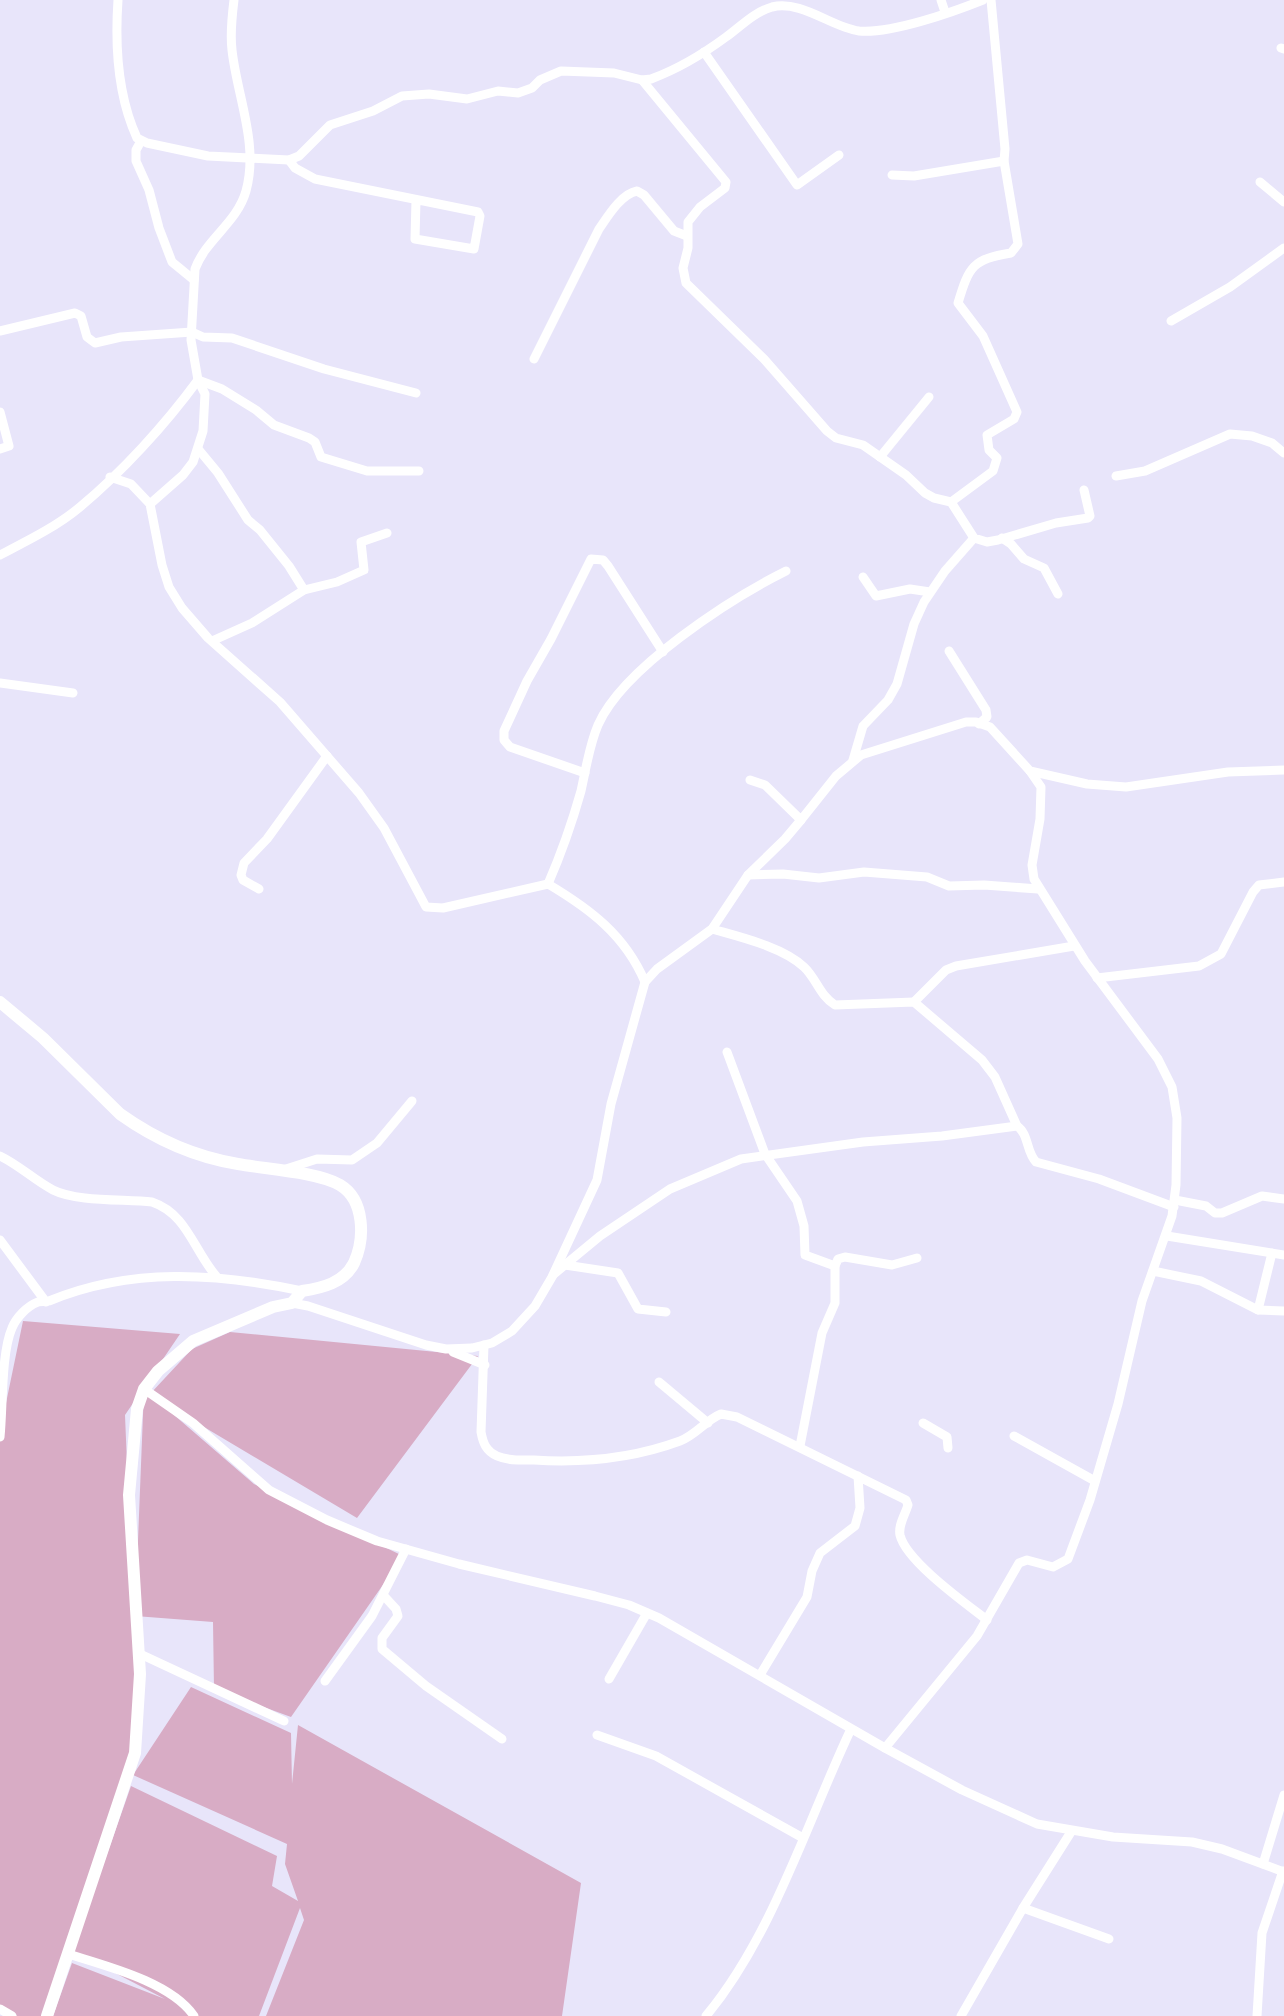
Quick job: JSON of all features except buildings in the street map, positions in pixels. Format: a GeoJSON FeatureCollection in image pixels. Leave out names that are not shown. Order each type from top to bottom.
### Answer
{"type":"FeatureCollection","features":[{"type":"Feature","properties":{"kind":"street"},"geometry":{"type":"LineString","coordinates":[[118,0],[120,64],[126,108],[132,128],[141,141],[208,156],[249,160],[289,160],[299,156],[330,125],[373,111],[402,96],[429,94],[474,99],[498,91],[518,93],[561,71],[614,73],[642,80],[661,75],[704,52],[744,23],[773,7],[804,10],[863,31],[899,27],[983,0]]}},
{"type":"Feature","properties":{"kind":"street"},"geometry":{"type":"LineString","coordinates":[[150,504],[183,475],[199,450],[207,405],[192,354],[194,280],[200,258],[236,215],[248,179],[245,115],[231,47],[234,0]]}},
{"type":"Feature","properties":{"kind":"street"},"geometry":{"type":"LineString","coordinates":[[941,0],[945,12]]}},
{"type":"Feature","properties":{"kind":"street"},"geometry":{"type":"LineString","coordinates":[[951,502],[993,471],[997,458],[989,450],[987,435],[1014,419],[1017,412],[983,336],[958,303],[969,274],[979,261],[1011,253],[1018,244],[1004,161],[991,0]]}},
{"type":"Feature","properties":{"kind":"street"},"geometry":{"type":"LineString","coordinates":[[704,52],[797,185],[839,155]]}},
{"type":"Feature","properties":{"kind":"street"},"geometry":{"type":"LineString","coordinates":[[642,80],[726,182],[723,190],[690,218],[683,268],[686,283],[764,359],[827,431],[836,438],[863,445],[906,475],[925,493],[951,502],[974,538],[987,542],[1056,523],[1088,518],[1084,490]]}},
{"type":"Feature","properties":{"kind":"street"},"geometry":{"type":"LineString","coordinates":[[141,141],[136,150],[136,161],[149,190],[159,228],[172,262],[194,280]]}},
{"type":"Feature","properties":{"kind":"street"},"geometry":{"type":"LineString","coordinates":[[289,160],[295,168],[315,179],[478,212],[480,216],[474,249],[415,239],[416,200]]}},
{"type":"Feature","properties":{"kind":"street"},"geometry":{"type":"LineString","coordinates":[[892,175],[914,176],[1004,161]]}},
{"type":"Feature","properties":{"kind":"street"},"geometry":{"type":"LineString","coordinates":[[1260,182],[1284,202]]}},
{"type":"Feature","properties":{"kind":"street"},"geometry":{"type":"LineString","coordinates":[[534,359],[599,229],[612,210],[630,193],[637,191],[644,195],[674,231],[687,236]]}},
{"type":"Feature","properties":{"kind":"street"},"geometry":{"type":"LineString","coordinates":[[1171,321],[1230,287],[1284,248]]}},
{"type":"Feature","properties":{"kind":"street"},"geometry":{"type":"LineString","coordinates":[[0,331],[75,313],[81,316],[87,337],[95,343],[121,337],[192,332],[203,337],[232,338],[324,369],[416,393]]}},
{"type":"Feature","properties":{"kind":"street"},"geometry":{"type":"LineString","coordinates":[[198,380],[222,389],[256,410],[268,422],[309,438],[315,442],[321,457],[367,471],[419,471]]}},
{"type":"Feature","properties":{"kind":"street"},"geometry":{"type":"LineString","coordinates":[[0,555],[56,524],[79,507],[155,434],[198,380]]}},
{"type":"Feature","properties":{"kind":"street"},"geometry":{"type":"LineString","coordinates":[[880,457],[929,397]]}},
{"type":"Feature","properties":{"kind":"street"},"geometry":{"type":"LineString","coordinates":[[0,412],[9,446],[0,449]]}},
{"type":"Feature","properties":{"kind":"street"},"geometry":{"type":"LineString","coordinates":[[1116,476],[1160,466],[1230,434],[1252,436],[1272,443],[1284,453]]}},
{"type":"Feature","properties":{"kind":"street"},"geometry":{"type":"LineString","coordinates":[[199,450],[248,520],[289,566],[304,590]]}},
{"type":"Feature","properties":{"kind":"street"},"geometry":{"type":"LineString","coordinates":[[110,477],[131,484],[150,504],[169,587],[182,608],[212,641],[280,702],[372,809],[426,907],[452,907],[548,884],[577,902],[619,938],[634,957],[645,982]]}},
{"type":"Feature","properties":{"kind":"street"},"geometry":{"type":"LineString","coordinates":[[212,641],[252,623],[304,590],[337,582],[364,570],[361,542],[387,533]]}},
{"type":"Feature","properties":{"kind":"street"},"geometry":{"type":"LineString","coordinates":[[853,760],[863,726],[894,691],[914,624],[930,592],[974,538]]}},
{"type":"Feature","properties":{"kind":"street"},"geometry":{"type":"LineString","coordinates":[[1002,538],[1024,559],[1044,568],[1058,594]]}},
{"type":"Feature","properties":{"kind":"street"},"geometry":{"type":"LineString","coordinates":[[585,773],[510,747],[504,740],[504,731],[591,559],[603,560],[608,566],[663,652]]}},
{"type":"Feature","properties":{"kind":"street"},"geometry":{"type":"LineString","coordinates":[[548,884],[573,817],[592,741],[608,708],[633,679],[663,652],[739,597],[786,571]]}},
{"type":"Feature","properties":{"kind":"street"},"geometry":{"type":"LineString","coordinates":[[863,577],[876,596],[910,589],[930,592]]}},
{"type":"Feature","properties":{"kind":"street"},"geometry":{"type":"LineString","coordinates":[[949,651],[985,707],[987,717],[979,724]]}},
{"type":"Feature","properties":{"kind":"street"},"geometry":{"type":"LineString","coordinates":[[0,683],[73,693]]}},
{"type":"Feature","properties":{"kind":"street"},"geometry":{"type":"LineString","coordinates":[[446,1349],[484,1345],[502,1337],[535,1306],[552,1277],[597,1180],[616,1081],[645,982],[657,969],[712,929],[748,875],[785,839],[836,776],[853,760],[874,750],[966,722],[990,727],[1041,787],[1032,872],[1038,889],[1074,946],[1150,1047],[1172,1087],[1177,1118],[1174,1203],[1167,1236],[1133,1334],[1118,1404],[1079,1534],[1068,1559],[1053,1567],[1027,1560],[1019,1563],[977,1636],[885,1748]]}},
{"type":"Feature","properties":{"kind":"street"},"geometry":{"type":"LineString","coordinates":[[259,889],[243,880],[244,863],[267,839],[327,756]]}},
{"type":"Feature","properties":{"kind":"street"},"geometry":{"type":"LineString","coordinates":[[1030,771],[1087,784],[1126,787],[1214,773],[1284,770]]}},
{"type":"Feature","properties":{"kind":"street"},"geometry":{"type":"LineString","coordinates":[[750,780],[765,785],[801,820]]}},
{"type":"Feature","properties":{"kind":"street"},"geometry":{"type":"LineString","coordinates":[[748,875],[783,874],[819,878],[864,872],[927,877],[949,886],[1038,889]]}},
{"type":"Feature","properties":{"kind":"street"},"geometry":{"type":"LineString","coordinates":[[1097,978],[1199,966],[1214,959],[1221,954],[1259,885],[1284,882]]}},
{"type":"Feature","properties":{"kind":"street"},"geometry":{"type":"LineString","coordinates":[[712,929],[790,955],[805,968],[826,998],[835,1005],[914,1002],[982,1060],[995,1077],[1036,1162],[1174,1203],[1206,1206],[1215,1213],[1222,1213],[1256,1197],[1284,1199]]}},
{"type":"Feature","properties":{"kind":"street"},"geometry":{"type":"LineString","coordinates":[[914,1002],[946,970],[956,966],[1074,946]]}},
{"type":"Feature","properties":{"kind":"street"},"geometry":{"type":"LineString","coordinates":[[0,1002],[43,1038],[120,1114],[134,1123],[183,1149],[234,1164],[340,1185],[349,1192],[359,1210],[361,1236],[352,1267],[331,1285],[302,1291],[216,1276],[159,1275],[109,1283],[57,1296],[46,1302],[39,1301],[23,1312],[13,1326],[6,1347],[0,1437]]}},
{"type":"Feature","properties":{"kind":"street"},"geometry":{"type":"LineString","coordinates":[[727,1052],[765,1154],[797,1201],[804,1226],[805,1255],[835,1266]]}},
{"type":"Feature","properties":{"kind":"street"},"geometry":{"type":"LineString","coordinates":[[279,1171],[317,1159],[352,1160],[377,1143],[412,1101]]}},
{"type":"Feature","properties":{"kind":"street"},"geometry":{"type":"LineString","coordinates":[[552,1277],[600,1236],[670,1189],[713,1169],[765,1154],[1017,1126]]}},
{"type":"Feature","properties":{"kind":"street"},"geometry":{"type":"LineString","coordinates":[[0,1156],[52,1189],[71,1196],[152,1202],[164,1206],[180,1218],[205,1264],[216,1276]]}},
{"type":"Feature","properties":{"kind":"street"},"geometry":{"type":"LineString","coordinates":[[1167,1236],[1284,1255]]}},
{"type":"Feature","properties":{"kind":"street"},"geometry":{"type":"LineString","coordinates":[[0,1240],[46,1302]]}},
{"type":"Feature","properties":{"kind":"street"},"geometry":{"type":"LineString","coordinates":[[1258,1310],[1272,1253]]}},
{"type":"Feature","properties":{"kind":"street"},"geometry":{"type":"LineString","coordinates":[[800,1446],[822,1333],[835,1303],[835,1266],[840,1257],[892,1265],[917,1258]]}},
{"type":"Feature","properties":{"kind":"street"},"geometry":{"type":"LineString","coordinates":[[565,1265],[618,1273],[638,1309],[666,1312]]}},
{"type":"Feature","properties":{"kind":"street"},"geometry":{"type":"LineString","coordinates":[[1153,1271],[1201,1281],[1258,1310],[1284,1311]]}},
{"type":"Feature","properties":{"kind":"street"},"geometry":{"type":"LineString","coordinates":[[292,1303],[302,1291]]}},
{"type":"Feature","properties":{"kind":"street"},"geometry":{"type":"LineString","coordinates":[[47,2016],[135,1753],[140,1705],[129,1495],[135,1423],[144,1389],[172,1357],[193,1341],[273,1307],[292,1303],[446,1349],[485,1365]]}},
{"type":"Feature","properties":{"kind":"street"},"geometry":{"type":"LineString","coordinates":[[484,1345],[481,1432],[483,1442],[495,1456],[578,1463],[598,1460],[676,1442],[692,1436],[716,1416],[728,1414],[800,1446],[906,1500],[908,1505],[900,1527],[902,1541],[929,1573],[987,1620]]}},
{"type":"Feature","properties":{"kind":"street"},"geometry":{"type":"LineString","coordinates":[[659,1382],[708,1423]]}},
{"type":"Feature","properties":{"kind":"street"},"geometry":{"type":"LineString","coordinates":[[144,1389],[193,1423],[269,1490],[327,1520],[377,1541],[595,1596],[647,1613],[885,1748],[1009,1813],[1071,1832],[1192,1842],[1283,1872],[1262,1933],[1257,2016]]}},
{"type":"Feature","properties":{"kind":"street"},"geometry":{"type":"LineString","coordinates":[[923,1423],[947,1437],[948,1448]]}},
{"type":"Feature","properties":{"kind":"street"},"geometry":{"type":"LineString","coordinates":[[1014,1436],[1095,1481]]}},
{"type":"Feature","properties":{"kind":"street"},"geometry":{"type":"LineString","coordinates":[[760,1675],[807,1597],[812,1571],[820,1553],[855,1526],[860,1508],[858,1476]]}},
{"type":"Feature","properties":{"kind":"street"},"geometry":{"type":"LineString","coordinates":[[325,1681],[384,1596],[406,1549]]}},
{"type":"Feature","properties":{"kind":"street"},"geometry":{"type":"LineString","coordinates":[[384,1596],[398,1616],[382,1638],[382,1649],[426,1686],[502,1739]]}},
{"type":"Feature","properties":{"kind":"street"},"geometry":{"type":"LineString","coordinates":[[609,1679],[647,1613]]}},
{"type":"Feature","properties":{"kind":"street"},"geometry":{"type":"LineString","coordinates":[[138,1653],[284,1721]]}},
{"type":"Feature","properties":{"kind":"street"},"geometry":{"type":"LineString","coordinates":[[706,2016],[749,1951],[851,1729]]}},
{"type":"Feature","properties":{"kind":"street"},"geometry":{"type":"LineString","coordinates":[[597,1735],[656,1756],[803,1838]]}},
{"type":"Feature","properties":{"kind":"street"},"geometry":{"type":"LineString","coordinates":[[1263,1864],[1284,1795]]}},
{"type":"Feature","properties":{"kind":"street"},"geometry":{"type":"LineString","coordinates":[[961,2016],[1071,1832]]}},
{"type":"Feature","properties":{"kind":"street"},"geometry":{"type":"LineString","coordinates":[[1023,1908],[1109,1939]]}},
{"type":"Feature","properties":{"kind":"street"},"geometry":{"type":"LineString","coordinates":[[68,1954],[120,1970],[181,1999],[194,2016]]}},
{"type":"Feature","properties":{"kind":"street"},"geometry":{"type":"LineString","coordinates":[[0,2009],[12,2016]]}},
{"type":"Feature","properties":{"kind":"shaded area"},"geometry":{"type":"Polygon","coordinates":[[[23,1321],[180,1334],[125,1415],[138,1732],[46,2016],[17,2016],[0,2005],[0,1432],[23,1321]]]}},
{"type":"Feature","properties":{"kind":"shaded area"},"geometry":{"type":"Polygon","coordinates":[[[230,1332],[478,1356],[357,1518],[152,1396],[254,1484],[403,1556],[291,1717],[214,1689],[213,1622],[135,1616],[144,1389],[150,1394],[192,1349],[230,1332]]]}},
{"type":"Feature","properties":{"kind":"shaded area"},"geometry":{"type":"Polygon","coordinates":[[[191,1687],[291,1733],[292,1784],[298,1725],[581,1883],[562,2016],[266,2016],[304,1920],[300,1908],[259,2016],[53,2016],[72,1963],[165,1999],[73,1951],[131,1786],[277,1856],[272,1886],[298,1901],[285,1864],[287,1844],[133,1775],[191,1687]]]}}]}
